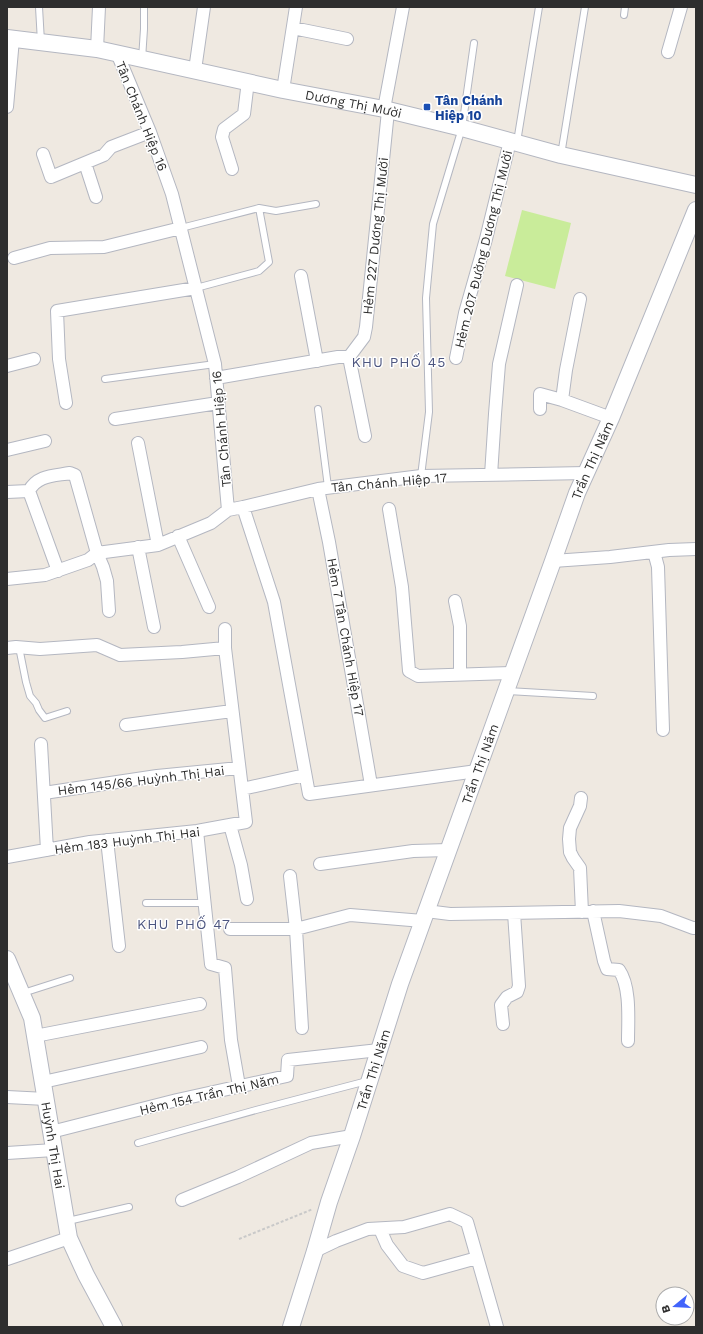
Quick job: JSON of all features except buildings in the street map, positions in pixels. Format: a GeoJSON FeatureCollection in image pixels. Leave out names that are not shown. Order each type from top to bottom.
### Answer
{"type":"FeatureCollection","features":[{"type":"Feature","properties":{"kind":"street"},"geometry":{"type":"LineString","coordinates":[[97,49],[99,7]]}},
{"type":"Feature","properties":{"kind":"street"},"geometry":{"type":"LineString","coordinates":[[195,70],[204,7]]}},
{"type":"Feature","properties":{"kind":"street"},"geometry":{"type":"LineString","coordinates":[[283,90],[296,7]]}},
{"type":"Feature","properties":{"kind":"street","name":"Hẻm 227 Dương Thị Mười"},"geometry":{"type":"LineString","coordinates":[[350,357],[364,337],[366,327],[386,110],[403,7]]}},
{"type":"Feature","properties":{"kind":"street"},"geometry":{"type":"LineString","coordinates":[[668,52],[681,7]]}},
{"type":"Feature","properties":{"kind":"street"},"geometry":{"type":"LineString","coordinates":[[293,28],[347,39]]}},
{"type":"Feature","properties":{"kind":"street","name":"Dương Thị Mười"},"geometry":{"type":"LineString","coordinates":[[10,38],[97,49],[248,81],[283,90],[386,110],[462,128],[562,155],[696,185]]}},
{"type":"Feature","properties":{"kind":"street"},"geometry":{"type":"LineString","coordinates":[[7,107],[10,38]]}},
{"type":"Feature","properties":{"kind":"street","name":"Tân Chánh Hiệp 16"},"geometry":{"type":"LineString","coordinates":[[116,53],[150,132],[172,194],[215,364],[228,510]]}},
{"type":"Feature","properties":{"kind":"street"},"geometry":{"type":"LineString","coordinates":[[232,169],[222,137],[224,129],[244,114],[248,81]]}},
{"type":"Feature","properties":{"kind":"street"},"geometry":{"type":"LineString","coordinates":[[43,154],[51,177],[104,155],[111,147],[150,132]]}},
{"type":"Feature","properties":{"kind":"street","name":"Hẻm 207 Đường Dương Thị Mười"},"geometry":{"type":"LineString","coordinates":[[456,358],[465,312],[514,142]]}},
{"type":"Feature","properties":{"kind":"street"},"geometry":{"type":"LineString","coordinates":[[85,163],[96,197]]}},
{"type":"Feature","properties":{"kind":"street","name":"Trần Thị Năm"},"geometry":{"type":"LineString","coordinates":[[291,1327],[329,1202],[352,1136],[400,984],[577,493],[611,418],[696,210]]}},
{"type":"Feature","properties":{"kind":"street"},"geometry":{"type":"LineString","coordinates":[[14,258],[50,248],[104,247],[181,228]]}},
{"type":"Feature","properties":{"kind":"street"},"geometry":{"type":"LineString","coordinates":[[301,276],[317,361]]}},
{"type":"Feature","properties":{"kind":"street"},"geometry":{"type":"LineString","coordinates":[[492,475],[499,364],[517,285]]}},
{"type":"Feature","properties":{"kind":"street"},"geometry":{"type":"LineString","coordinates":[[66,403],[59,359],[57,311],[196,288]]}},
{"type":"Feature","properties":{"kind":"street"},"geometry":{"type":"LineString","coordinates":[[562,400],[566,370],[580,299]]}},
{"type":"Feature","properties":{"kind":"street"},"geometry":{"type":"LineString","coordinates":[[216,378],[338,357],[350,357],[365,436]]}},
{"type":"Feature","properties":{"kind":"street"},"geometry":{"type":"LineString","coordinates":[[7,366],[34,359]]}},
{"type":"Feature","properties":{"kind":"street"},"geometry":{"type":"LineString","coordinates":[[540,409],[540,394],[562,400],[611,418]]}},
{"type":"Feature","properties":{"kind":"street"},"geometry":{"type":"LineString","coordinates":[[115,419],[218,403]]}},
{"type":"Feature","properties":{"kind":"street"},"geometry":{"type":"LineString","coordinates":[[7,450],[45,441]]}},
{"type":"Feature","properties":{"kind":"street"},"geometry":{"type":"LineString","coordinates":[[138,443],[158,545]]}},
{"type":"Feature","properties":{"kind":"street"},"geometry":{"type":"LineString","coordinates":[[58,571],[29,491],[32,484],[38,479],[70,473],[75,475],[97,553],[107,581],[109,611]]}},
{"type":"Feature","properties":{"kind":"street","name":"Tân Chánh Hiệp 17"},"geometry":{"type":"LineString","coordinates":[[243,507],[323,488],[422,476],[586,474]]}},
{"type":"Feature","properties":{"kind":"street","name":"Hẻm 7 Tân Chánh Hiệp 17"},"geometry":{"type":"LineString","coordinates":[[323,488],[331,549],[371,785]]}},
{"type":"Feature","properties":{"kind":"street"},"geometry":{"type":"LineString","coordinates":[[7,492],[29,491]]}},
{"type":"Feature","properties":{"kind":"street"},"geometry":{"type":"LineString","coordinates":[[7,579],[45,575],[88,560],[97,553],[158,545],[211,523],[228,510],[243,507],[274,602],[309,794],[477,771]]}},
{"type":"Feature","properties":{"kind":"street"},"geometry":{"type":"LineString","coordinates":[[389,509],[402,587],[409,671],[418,676],[512,673]]}},
{"type":"Feature","properties":{"kind":"street"},"geometry":{"type":"LineString","coordinates":[[178,536],[209,607]]}},
{"type":"Feature","properties":{"kind":"street"},"geometry":{"type":"LineString","coordinates":[[138,547],[154,626]]}},
{"type":"Feature","properties":{"kind":"street"},"geometry":{"type":"LineString","coordinates":[[553,561],[696,549]]}},
{"type":"Feature","properties":{"kind":"street"},"geometry":{"type":"LineString","coordinates":[[654,552],[658,567],[663,730]]}},
{"type":"Feature","properties":{"kind":"street"},"geometry":{"type":"LineString","coordinates":[[455,601],[460,626],[460,675]]}},
{"type":"Feature","properties":{"kind":"street"},"geometry":{"type":"LineString","coordinates":[[225,629],[225,648],[242,789],[305,775]]}},
{"type":"Feature","properties":{"kind":"street"},"geometry":{"type":"LineString","coordinates":[[7,648],[16,646],[40,650],[97,646],[120,655],[225,648]]}},
{"type":"Feature","properties":{"kind":"street"},"geometry":{"type":"LineString","coordinates":[[126,724],[232,711]]}},
{"type":"Feature","properties":{"kind":"street"},"geometry":{"type":"LineString","coordinates":[[41,744],[47,850]]}},
{"type":"Feature","properties":{"kind":"street","name":"Hẻm 145/66 Huỳnh Thị Hai"},"geometry":{"type":"LineString","coordinates":[[44,793],[157,776],[239,768]]}},
{"type":"Feature","properties":{"kind":"street","name":"Hẻm 183 Huỳnh Thị Hai"},"geometry":{"type":"LineString","coordinates":[[7,857],[90,842],[197,831],[246,822],[242,789]]}},
{"type":"Feature","properties":{"kind":"street"},"geometry":{"type":"LineString","coordinates":[[581,798],[580,806],[570,828],[570,852],[580,868],[587,912],[607,969],[619,970],[623,976],[627,996],[628,1041]]}},
{"type":"Feature","properties":{"kind":"street"},"geometry":{"type":"LineString","coordinates":[[230,825],[241,865],[247,899]]}},
{"type":"Feature","properties":{"kind":"street"},"geometry":{"type":"LineString","coordinates":[[197,831],[211,964],[225,968],[231,1040],[239,1086]]}},
{"type":"Feature","properties":{"kind":"street"},"geometry":{"type":"LineString","coordinates":[[108,840],[119,946]]}},
{"type":"Feature","properties":{"kind":"street"},"geometry":{"type":"LineString","coordinates":[[320,864],[413,851],[448,850]]}},
{"type":"Feature","properties":{"kind":"street"},"geometry":{"type":"LineString","coordinates":[[290,876],[296,929],[302,1028]]}},
{"type":"Feature","properties":{"kind":"street"},"geometry":{"type":"LineString","coordinates":[[230,929],[296,929],[350,915],[424,916],[450,914],[619,911],[661,916],[696,928]]}},
{"type":"Feature","properties":{"kind":"street"},"geometry":{"type":"LineString","coordinates":[[502,1024],[501,1005],[507,997],[517,992],[519,986],[514,913]]}},
{"type":"Feature","properties":{"kind":"street","name":"Huỳnh Thị Hai"},"geometry":{"type":"LineString","coordinates":[[8,966],[22,993],[32,1018],[69,1238],[86,1275],[114,1327]]}},
{"type":"Feature","properties":{"kind":"street"},"geometry":{"type":"LineString","coordinates":[[35,1036],[200,1004]]}},
{"type":"Feature","properties":{"kind":"street"},"geometry":{"type":"LineString","coordinates":[[43,1082],[201,1047]]}},
{"type":"Feature","properties":{"kind":"street","name":"Hẻm 154 Trần Thị Năm"},"geometry":{"type":"LineString","coordinates":[[51,1132],[162,1104],[287,1076],[288,1060],[379,1050]]}},
{"type":"Feature","properties":{"kind":"street"},"geometry":{"type":"LineString","coordinates":[[7,1097],[46,1099]]}},
{"type":"Feature","properties":{"kind":"street"},"geometry":{"type":"LineString","coordinates":[[182,1200],[238,1177],[311,1143],[352,1136]]}},
{"type":"Feature","properties":{"kind":"street"},"geometry":{"type":"LineString","coordinates":[[7,1153],[54,1150]]}},
{"type":"Feature","properties":{"kind":"street"},"geometry":{"type":"LineString","coordinates":[[315,1251],[368,1229],[404,1227],[450,1214],[467,1222],[497,1327]]}},
{"type":"Feature","properties":{"kind":"street"},"geometry":{"type":"LineString","coordinates":[[380,1228],[387,1244],[403,1266],[423,1273],[477,1258]]}},
{"type":"Feature","properties":{"kind":"street"},"geometry":{"type":"LineString","coordinates":[[7,1259],[69,1238]]}},
{"type":"Feature","properties":{"kind":"lane"},"geometry":{"type":"LineString","coordinates":[[39,7],[41,42]]}},
{"type":"Feature","properties":{"kind":"lane"},"geometry":{"type":"LineString","coordinates":[[142,59],[144,7]]}},
{"type":"Feature","properties":{"kind":"lane"},"geometry":{"type":"LineString","coordinates":[[514,142],[539,7]]}},
{"type":"Feature","properties":{"kind":"lane"},"geometry":{"type":"LineString","coordinates":[[562,155],[585,7]]}},
{"type":"Feature","properties":{"kind":"lane"},"geometry":{"type":"LineString","coordinates":[[624,15],[625,7]]}},
{"type":"Feature","properties":{"kind":"lane"},"geometry":{"type":"LineString","coordinates":[[422,476],[429,412],[426,298],[433,224],[462,128],[474,43]]}},
{"type":"Feature","properties":{"kind":"lane"},"geometry":{"type":"LineString","coordinates":[[181,228],[259,208],[276,211],[316,204]]}},
{"type":"Feature","properties":{"kind":"lane"},"geometry":{"type":"LineString","coordinates":[[196,288],[259,271],[270,262],[259,208]]}},
{"type":"Feature","properties":{"kind":"lane"},"geometry":{"type":"LineString","coordinates":[[105,379],[215,364]]}},
{"type":"Feature","properties":{"kind":"lane"},"geometry":{"type":"LineString","coordinates":[[318,409],[323,488]]}},
{"type":"Feature","properties":{"kind":"lane"},"geometry":{"type":"LineString","coordinates":[[19,647],[30,696],[36,703],[39,710],[45,718],[67,711]]}},
{"type":"Feature","properties":{"kind":"lane"},"geometry":{"type":"LineString","coordinates":[[506,691],[592,696]]}},
{"type":"Feature","properties":{"kind":"lane"},"geometry":{"type":"LineString","coordinates":[[146,903],[205,903]]}},
{"type":"Feature","properties":{"kind":"lane"},"geometry":{"type":"LineString","coordinates":[[22,993],[70,978]]}},
{"type":"Feature","properties":{"kind":"lane"},"geometry":{"type":"LineString","coordinates":[[138,1143],[256,1110],[369,1081]]}},
{"type":"Feature","properties":{"kind":"lane"},"geometry":{"type":"LineString","coordinates":[[66,1222],[128,1207]]}},
{"type":"Feature","properties":{"kind":"path"},"geometry":{"type":"LineString","coordinates":[[239,1238],[329,1202]]}},
{"type":"Feature","properties":{"kind":"green space"},"geometry":{"type":"Polygon","coordinates":[[[522,210],[571,223],[555,289],[505,276],[522,210]]]}},
{"type":"Feature","properties":{"kind":"place","name":"Tân Chánh Hiệp 10"},"geometry":{"type":"Point","coordinates":[427,107]}},
{"type":"Feature","properties":{"kind":"district","name":"KHU PHỐ 45"},"geometry":{"type":"Point","coordinates":[399,362]}},
{"type":"Feature","properties":{"kind":"district","name":"KHU PHỐ 47"},"geometry":{"type":"Point","coordinates":[184,924]}}]}
